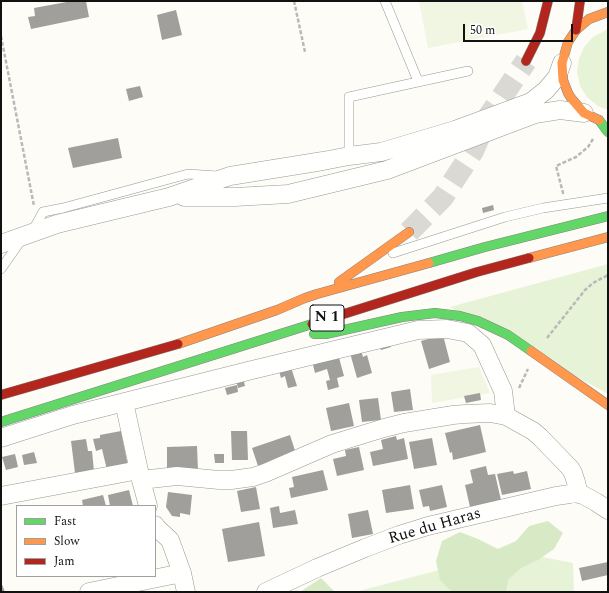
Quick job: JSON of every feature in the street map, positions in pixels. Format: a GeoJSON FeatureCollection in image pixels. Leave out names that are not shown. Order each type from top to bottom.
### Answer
{"type":"FeatureCollection","features":[{"type":"Feature","properties":{"kind":"main road"},"geometry":{"type":"LineString","coordinates":[[526,61],[540,33],[548,1]]}},
{"type":"Feature","properties":{"kind":"main road"},"geometry":{"type":"LineString","coordinates":[[576,30],[580,1]]}},
{"type":"Feature","properties":{"kind":"main road"},"geometry":{"type":"LineString","coordinates":[[608,12],[589,19],[576,30],[568,42],[562,63],[563,80],[573,102],[608,132]]}},
{"type":"Feature","properties":{"kind":"main road","name":"N 1"},"geometry":{"type":"LineString","coordinates":[[1,395],[189,341],[277,310],[305,298],[326,285],[608,216]]}},
{"type":"Feature","properties":{"kind":"main road"},"geometry":{"type":"LineString","coordinates":[[326,285],[369,260],[409,232]]}},
{"type":"Feature","properties":{"kind":"main road","name":"N 1"},"geometry":{"type":"LineString","coordinates":[[1,422],[477,272],[608,238]]}},
{"type":"Feature","properties":{"kind":"main road"},"geometry":{"type":"LineString","coordinates":[[394,310],[310,336],[423,314],[435,313],[460,316],[478,321],[508,335],[608,405]]}},
{"type":"Feature","properties":{"kind":"main road"},"geometry":{"type":"LineString","coordinates":[[48,407],[62,408],[245,354]]}},
{"type":"Feature","properties":{"kind":"street"},"geometry":{"type":"LineString","coordinates":[[1,244],[56,224],[169,197],[230,176],[381,152],[455,130],[530,102],[546,90],[557,77],[562,63]]}},
{"type":"Feature","properties":{"kind":"street"},"geometry":{"type":"LineString","coordinates":[[169,197],[235,196],[296,192],[387,170],[534,114],[560,110],[591,117]]}},
{"type":"Feature","properties":{"kind":"street"},"geometry":{"type":"LineString","coordinates":[[293,166],[306,170],[310,176],[310,182],[296,192],[282,188],[279,176],[281,173],[293,166]]}},
{"type":"Feature","properties":{"kind":"street"},"geometry":{"type":"LineString","coordinates":[[1,438],[73,415],[418,330],[447,329],[468,333],[482,345],[503,392],[506,416]]}},
{"type":"Feature","properties":{"kind":"street"},"geometry":{"type":"LineString","coordinates":[[124,402],[148,505]]}},
{"type":"Feature","properties":{"kind":"street"},"geometry":{"type":"LineString","coordinates":[[1,496],[140,475],[177,476],[219,480],[242,479],[266,472],[332,444],[384,428],[404,423],[465,414],[490,413],[506,416],[533,431],[570,468],[577,486],[576,493],[588,497],[608,510]]}},
{"type":"Feature","properties":{"kind":"street","name":"Rue du Haras"},"geometry":{"type":"LineString","coordinates":[[266,592],[317,568],[399,535],[428,526],[556,496],[576,493]]}},
{"type":"Feature","properties":{"kind":"street"},"geometry":{"type":"LineString","coordinates":[[156,527],[170,540],[182,573],[186,592]]}},
{"type":"Feature","properties":{"kind":"street"},"geometry":{"type":"LineString","coordinates":[[89,592],[182,573]]}},
{"type":"Feature","properties":{"kind":"lane"},"geometry":{"type":"LineString","coordinates":[[385,1],[418,81]]}},
{"type":"Feature","properties":{"kind":"lane"},"geometry":{"type":"LineString","coordinates":[[349,156],[349,97],[468,71]]}},
{"type":"Feature","properties":{"kind":"lane"},"geometry":{"type":"LineString","coordinates":[[1,269],[43,212],[63,208],[188,174],[230,176]]}},
{"type":"Feature","properties":{"kind":"lane"},"geometry":{"type":"LineString","coordinates":[[369,260],[506,217],[543,208],[608,198]]}},
{"type":"Feature","properties":{"kind":"path"},"geometry":{"type":"LineString","coordinates":[[294,1],[306,52]]}},
{"type":"Feature","properties":{"kind":"path"},"geometry":{"type":"LineString","coordinates":[[1,36],[33,206],[43,212]]}},
{"type":"Feature","properties":{"kind":"path"},"geometry":{"type":"LineString","coordinates":[[556,194],[563,193],[556,166],[576,156],[588,146],[596,136]]}},
{"type":"Feature","properties":{"kind":"path"},"geometry":{"type":"LineString","coordinates":[[547,338],[585,290],[593,283],[608,275]]}},
{"type":"Feature","properties":{"kind":"green space"},"geometry":{"type":"Polygon","coordinates":[[[419,1],[522,1],[528,29],[428,48],[419,1]]]}},
{"type":"Feature","properties":{"kind":"green space"},"geometry":{"type":"Polygon","coordinates":[[[608,29],[608,110],[598,106],[587,97],[580,86],[577,72],[579,59],[584,47],[593,37],[608,29]]]}},
{"type":"Feature","properties":{"kind":"green space"},"geometry":{"type":"Polygon","coordinates":[[[608,264],[608,394],[450,307],[608,264]]]}},
{"type":"Feature","properties":{"kind":"green space"},"geometry":{"type":"Polygon","coordinates":[[[479,367],[490,393],[432,403],[431,375],[479,367]]]}},
{"type":"Feature","properties":{"kind":"green space"},"geometry":{"type":"Polygon","coordinates":[[[548,521],[563,533],[554,549],[538,560],[521,568],[508,580],[506,592],[452,592],[440,580],[436,561],[442,541],[460,532],[498,549],[516,541],[529,526],[548,521]]]}},
{"type":"Feature","properties":{"kind":"green space"},"geometry":{"type":"Polygon","coordinates":[[[512,551],[573,563],[574,592],[355,592],[512,551]]]}},
{"type":"Feature","properties":{"kind":"green space"},"geometry":{"type":"Polygon","coordinates":[[[321,578],[335,592],[300,592],[321,578]]]}},
{"type":"Feature","properties":{"kind":"building"},"geometry":{"type":"Polygon","coordinates":[[[72,1],[86,1],[89,17],[31,29],[28,17],[35,16],[34,8],[72,1]]]}},
{"type":"Feature","properties":{"kind":"building"},"geometry":{"type":"Polygon","coordinates":[[[176,10],[182,35],[162,40],[157,15],[176,10]]]}},
{"type":"Feature","properties":{"kind":"building"},"geometry":{"type":"Polygon","coordinates":[[[140,86],[143,97],[129,101],[126,89],[140,86]]]}},
{"type":"Feature","properties":{"kind":"building"},"geometry":{"type":"Polygon","coordinates":[[[118,138],[122,158],[73,168],[68,148],[118,138]]]}},
{"type":"Feature","properties":{"kind":"building"},"geometry":{"type":"Polygon","coordinates":[[[493,205],[494,210],[483,213],[482,208],[493,205]]]}},
{"type":"Feature","properties":{"kind":"building"},"geometry":{"type":"Polygon","coordinates":[[[443,335],[450,362],[429,369],[421,341],[443,335]]]}},
{"type":"Feature","properties":{"kind":"building"},"geometry":{"type":"Polygon","coordinates":[[[389,341],[391,347],[381,350],[379,343],[389,341]]]}},
{"type":"Feature","properties":{"kind":"building"},"geometry":{"type":"Polygon","coordinates":[[[361,350],[363,357],[367,355],[372,373],[357,378],[350,353],[361,350]]]}},
{"type":"Feature","properties":{"kind":"building"},"geometry":{"type":"Polygon","coordinates":[[[338,354],[344,376],[337,378],[339,387],[328,390],[326,381],[330,380],[327,369],[315,373],[313,365],[338,354]]]}},
{"type":"Feature","properties":{"kind":"building"},"geometry":{"type":"Polygon","coordinates":[[[289,361],[297,386],[288,388],[285,376],[281,378],[277,364],[289,361]]]}},
{"type":"Feature","properties":{"kind":"building"},"geometry":{"type":"Polygon","coordinates":[[[243,378],[245,386],[238,388],[236,380],[243,378]]]}},
{"type":"Feature","properties":{"kind":"building"},"geometry":{"type":"Polygon","coordinates":[[[237,385],[238,392],[227,395],[225,388],[237,385]]]}},
{"type":"Feature","properties":{"kind":"building"},"geometry":{"type":"Polygon","coordinates":[[[410,389],[413,410],[394,412],[391,392],[410,389]]]}},
{"type":"Feature","properties":{"kind":"building"},"geometry":{"type":"Polygon","coordinates":[[[480,393],[481,400],[466,403],[464,396],[480,393]]]}},
{"type":"Feature","properties":{"kind":"building"},"geometry":{"type":"Polygon","coordinates":[[[378,398],[381,420],[362,422],[359,400],[378,398]]]}},
{"type":"Feature","properties":{"kind":"building"},"geometry":{"type":"Polygon","coordinates":[[[349,403],[354,426],[331,431],[326,408],[349,403]]]}},
{"type":"Feature","properties":{"kind":"building"},"geometry":{"type":"Polygon","coordinates":[[[480,425],[486,452],[453,460],[452,452],[450,453],[445,433],[480,425]]]}},
{"type":"Feature","properties":{"kind":"building"},"geometry":{"type":"Polygon","coordinates":[[[121,431],[128,466],[107,470],[102,449],[96,451],[93,439],[100,438],[100,435],[121,431]]]}},
{"type":"Feature","properties":{"kind":"building"},"geometry":{"type":"Polygon","coordinates":[[[231,431],[247,431],[248,460],[232,460],[231,431]]]}},
{"type":"Feature","properties":{"kind":"building"},"geometry":{"type":"Polygon","coordinates":[[[290,435],[297,457],[259,469],[252,448],[290,435]]]}},
{"type":"Feature","properties":{"kind":"building"},"geometry":{"type":"Polygon","coordinates":[[[396,436],[397,440],[404,438],[408,459],[373,466],[370,452],[383,449],[381,440],[396,436]]]}},
{"type":"Feature","properties":{"kind":"building"},"geometry":{"type":"Polygon","coordinates":[[[432,438],[437,465],[414,469],[409,442],[432,438]]]}},
{"type":"Feature","properties":{"kind":"building"},"geometry":{"type":"Polygon","coordinates":[[[86,439],[88,451],[92,451],[94,471],[75,473],[71,441],[86,439]]]}},
{"type":"Feature","properties":{"kind":"building"},"geometry":{"type":"Polygon","coordinates":[[[197,446],[198,471],[167,472],[167,447],[197,446]]]}},
{"type":"Feature","properties":{"kind":"building"},"geometry":{"type":"Polygon","coordinates":[[[359,447],[364,470],[337,476],[333,459],[346,456],[345,450],[359,447]]]}},
{"type":"Feature","properties":{"kind":"building"},"geometry":{"type":"Polygon","coordinates":[[[34,452],[37,463],[24,465],[22,455],[34,452]]]}},
{"type":"Feature","properties":{"kind":"building"},"geometry":{"type":"Polygon","coordinates":[[[15,454],[18,467],[6,470],[2,457],[15,454]]]}},
{"type":"Feature","properties":{"kind":"building"},"geometry":{"type":"Polygon","coordinates":[[[214,454],[224,454],[224,463],[215,463],[214,454]]]}},
{"type":"Feature","properties":{"kind":"building"},"geometry":{"type":"Polygon","coordinates":[[[486,466],[488,475],[495,474],[501,500],[470,507],[465,485],[473,483],[470,470],[486,466]]]}},
{"type":"Feature","properties":{"kind":"building"},"geometry":{"type":"Polygon","coordinates":[[[323,470],[328,490],[291,498],[289,488],[294,487],[292,477],[323,470]]]}},
{"type":"Feature","properties":{"kind":"building"},"geometry":{"type":"Polygon","coordinates":[[[513,471],[514,474],[527,471],[531,489],[502,495],[497,474],[513,471]]]}},
{"type":"Feature","properties":{"kind":"building"},"geometry":{"type":"Polygon","coordinates":[[[410,485],[414,509],[386,513],[382,490],[410,485]]]}},
{"type":"Feature","properties":{"kind":"building"},"geometry":{"type":"Polygon","coordinates":[[[442,485],[447,507],[430,511],[429,506],[423,507],[419,490],[442,485]]]}},
{"type":"Feature","properties":{"kind":"building"},"geometry":{"type":"Polygon","coordinates":[[[256,487],[260,509],[241,512],[237,491],[256,487]]]}},
{"type":"Feature","properties":{"kind":"building"},"geometry":{"type":"Polygon","coordinates":[[[129,490],[133,505],[110,505],[108,495],[129,490]]]}},
{"type":"Feature","properties":{"kind":"building"},"geometry":{"type":"Polygon","coordinates":[[[168,492],[192,495],[190,515],[180,513],[180,517],[172,516],[166,507],[168,492]]]}},
{"type":"Feature","properties":{"kind":"building"},"geometry":{"type":"Polygon","coordinates":[[[103,495],[106,505],[83,505],[82,500],[103,495]]]}},
{"type":"Feature","properties":{"kind":"building"},"geometry":{"type":"Polygon","coordinates":[[[279,506],[280,513],[295,510],[298,524],[273,528],[270,508],[279,506]]]}},
{"type":"Feature","properties":{"kind":"building"},"geometry":{"type":"Polygon","coordinates":[[[368,510],[373,534],[352,538],[348,514],[368,510]]]}},
{"type":"Feature","properties":{"kind":"building"},"geometry":{"type":"Polygon","coordinates":[[[259,522],[265,556],[228,562],[222,529],[259,522]]]}},
{"type":"Feature","properties":{"kind":"building"},"geometry":{"type":"Polygon","coordinates":[[[608,562],[608,575],[582,581],[579,568],[608,562]]]}},
{"type":"Feature","properties":{"kind":"building"},"geometry":{"type":"Polygon","coordinates":[[[1,582],[5,592],[1,592],[1,582]]]}},
{"type":"Feature","properties":{"kind":"tunnel"},"geometry":{"type":"LineString","coordinates":[[409,232],[443,197],[473,151],[487,119],[526,61]]}},
{"type":"Feature","properties":{"kind":"traffic: fast"},"geometry":{"type":"LineString","coordinates":[[599,120],[608,132]]}},
{"type":"Feature","properties":{"kind":"traffic: fast"},"geometry":{"type":"LineString","coordinates":[[429,263],[485,247],[608,216]]}},
{"type":"Feature","properties":{"kind":"traffic: fast"},"geometry":{"type":"LineString","coordinates":[[314,334],[326,334],[402,317],[435,313],[460,316],[478,321],[508,335],[531,351]]}},
{"type":"Feature","properties":{"kind":"traffic: fast"},"geometry":{"type":"LineString","coordinates":[[1,422],[312,324]]}},
{"type":"Feature","properties":{"kind":"traffic: slow"},"geometry":{"type":"LineString","coordinates":[[599,120],[584,113],[571,98],[563,80],[562,63],[568,42],[576,30],[589,19],[608,12]]}},
{"type":"Feature","properties":{"kind":"traffic: slow"},"geometry":{"type":"LineString","coordinates":[[339,282],[409,232]]}},
{"type":"Feature","properties":{"kind":"traffic: slow"},"geometry":{"type":"LineString","coordinates":[[529,258],[608,237]]}},
{"type":"Feature","properties":{"kind":"traffic: slow"},"geometry":{"type":"LineString","coordinates":[[178,344],[277,310],[317,294],[429,263]]}},
{"type":"Feature","properties":{"kind":"traffic: slow"},"geometry":{"type":"LineString","coordinates":[[531,351],[608,405]]}},
{"type":"Feature","properties":{"kind":"traffic: jam"},"geometry":{"type":"LineString","coordinates":[[526,61],[540,33],[548,1]]}},
{"type":"Feature","properties":{"kind":"traffic: jam"},"geometry":{"type":"LineString","coordinates":[[576,30],[580,1]]}},
{"type":"Feature","properties":{"kind":"traffic: jam"},"geometry":{"type":"LineString","coordinates":[[312,324],[477,272],[529,258]]}},
{"type":"Feature","properties":{"kind":"traffic: jam"},"geometry":{"type":"LineString","coordinates":[[1,395],[178,344]]}}]}
